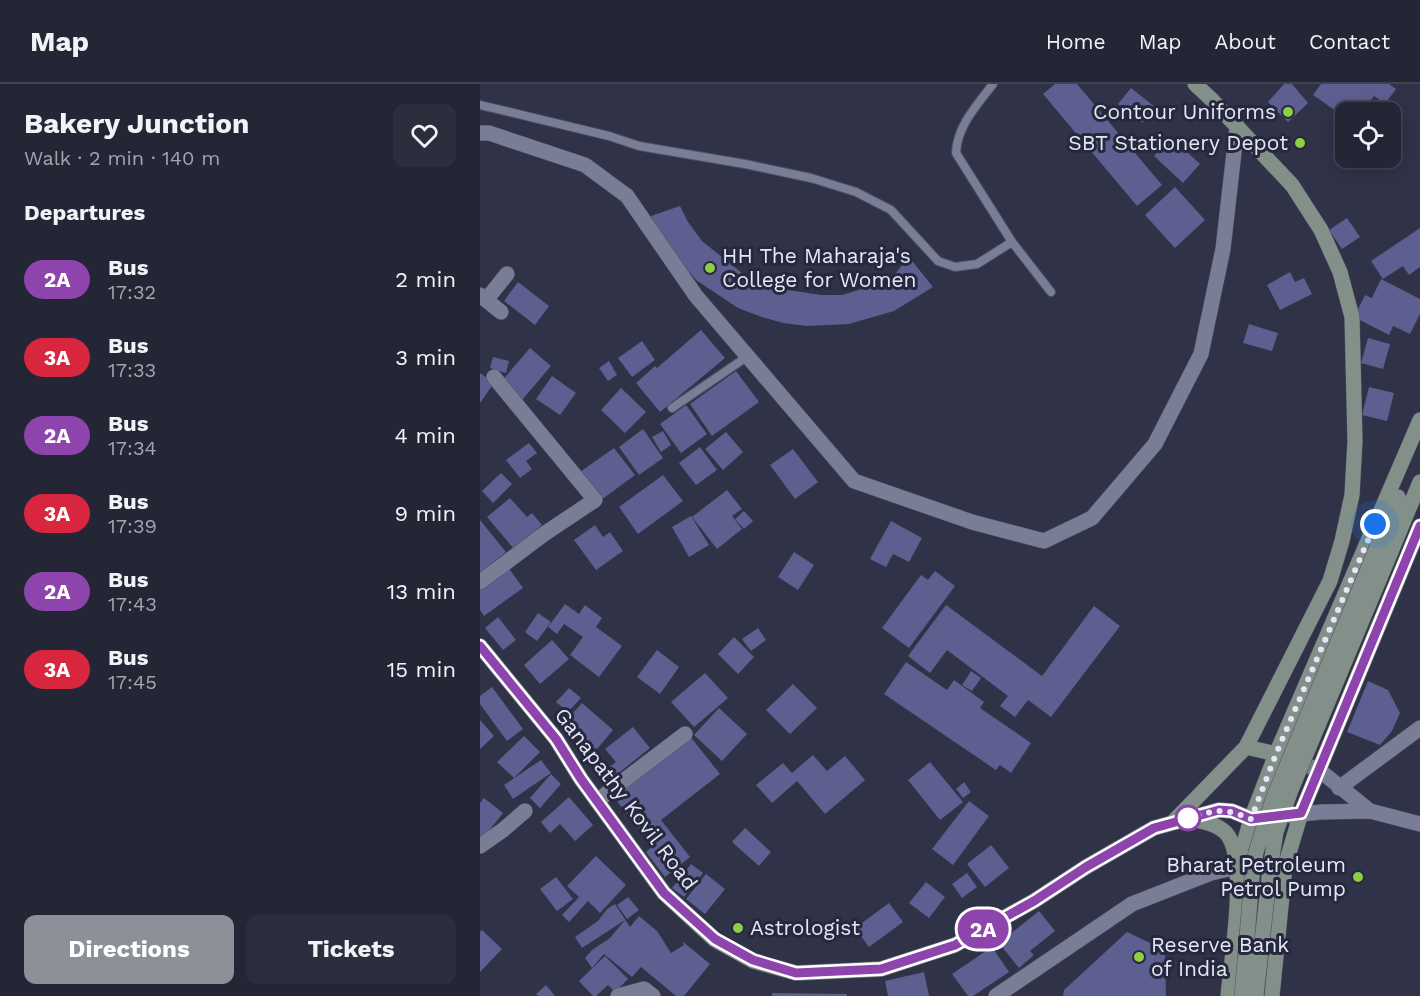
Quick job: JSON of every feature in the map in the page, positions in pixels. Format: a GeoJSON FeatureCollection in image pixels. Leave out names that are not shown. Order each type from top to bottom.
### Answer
{"type":"FeatureCollection","features":[{"type":"Feature","properties":{"kind":"main road"},"geometry":{"type":"LineString","coordinates":[[1180,821],[1246,747],[1330,581],[1352,495],[1356,441],[1352,317],[1340,272],[1321,230],[1292,185],[1195,84]]}},
{"type":"Feature","properties":{"kind":"main road"},"geometry":{"type":"LineString","coordinates":[[1228,996],[1237,908],[1238,867],[1251,819],[1276,754],[1420,420]]}},
{"type":"Feature","properties":{"kind":"main road"},"geometry":{"type":"LineString","coordinates":[[1256,996],[1276,832],[1420,446]]}},
{"type":"Feature","properties":{"kind":"main road"},"geometry":{"type":"LineString","coordinates":[[1242,996],[1252,877],[1256,852],[1273,799],[1383,550],[1420,482]]}},
{"type":"Feature","properties":{"kind":"main road"},"geometry":{"type":"LineString","coordinates":[[1272,996],[1285,866],[1301,813],[1420,526]]}},
{"type":"Feature","properties":{"kind":"main road","name":"Ganapathy Kovil Road"},"geometry":{"type":"LineString","coordinates":[[480,646],[556,739],[597,801],[664,893],[715,939],[753,960],[796,973],[881,969],[955,945],[1034,901],[1086,867],[1154,828],[1219,810],[1232,811],[1251,819]]}},
{"type":"Feature","properties":{"kind":"main road"},"geometry":{"type":"LineString","coordinates":[[1246,747],[1276,754]]}},
{"type":"Feature","properties":{"kind":"main road"},"geometry":{"type":"LineString","coordinates":[[1180,821],[1212,824],[1224,831],[1232,841],[1238,867]]}},
{"type":"Feature","properties":{"kind":"street"},"geometry":{"type":"LineString","coordinates":[[480,132],[585,165],[627,196],[696,296],[854,481],[972,522],[1044,541],[1092,518],[1155,444],[1201,354],[1223,249],[1237,126]]}},
{"type":"Feature","properties":{"kind":"street"},"geometry":{"type":"LineString","coordinates":[[501,312],[483,298],[507,274]]}},
{"type":"Feature","properties":{"kind":"street"},"geometry":{"type":"LineString","coordinates":[[480,582],[544,534],[595,500],[494,377]]}},
{"type":"Feature","properties":{"kind":"street"},"geometry":{"type":"LineString","coordinates":[[1339,788],[1420,728]]}},
{"type":"Feature","properties":{"kind":"street"},"geometry":{"type":"LineString","coordinates":[[597,801],[685,734]]}},
{"type":"Feature","properties":{"kind":"street"},"geometry":{"type":"LineString","coordinates":[[1276,754],[1319,770],[1370,811]]}},
{"type":"Feature","properties":{"kind":"street"},"geometry":{"type":"LineString","coordinates":[[480,846],[525,811]]}},
{"type":"Feature","properties":{"kind":"street"},"geometry":{"type":"LineString","coordinates":[[1251,819],[1301,813],[1370,811],[1420,824]]}},
{"type":"Feature","properties":{"kind":"street"},"geometry":{"type":"LineString","coordinates":[[996,996],[1132,904],[1210,873],[1238,867]]}},
{"type":"Feature","properties":{"kind":"street"},"geometry":{"type":"LineString","coordinates":[[618,996],[644,989],[653,996]]}},
{"type":"Feature","properties":{"kind":"lane"},"geometry":{"type":"LineString","coordinates":[[993,84],[969,116],[957,141],[956,153],[1012,242],[1050,292]]}},
{"type":"Feature","properties":{"kind":"lane"},"geometry":{"type":"LineString","coordinates":[[480,105],[609,136],[639,146],[745,164],[811,178],[856,192],[891,210],[938,261],[955,267],[977,264],[1012,242]]}},
{"type":"Feature","properties":{"kind":"lane"},"geometry":{"type":"LineString","coordinates":[[672,408],[748,356]]}},
{"type":"Feature","properties":{"kind":"building"},"geometry":{"type":"Polygon","coordinates":[[[1055,84],[1077,84],[1162,185],[1137,206],[1043,94],[1055,84]]]}},
{"type":"Feature","properties":{"kind":"building","name":"Contour Uniforms"},"geometry":{"type":"Polygon","coordinates":[[[1284,84],[1292,84],[1308,103],[1288,122],[1268,102],[1284,84]]]}},
{"type":"Feature","properties":{"kind":"building"},"geometry":{"type":"Polygon","coordinates":[[[1321,84],[1389,84],[1396,89],[1386,102],[1382,102],[1374,96],[1370,102],[1335,102],[1335,110],[1313,95],[1321,84]]]}},
{"type":"Feature","properties":{"kind":"building"},"geometry":{"type":"Polygon","coordinates":[[[1131,88],[1155,107],[1142,123],[1118,104],[1131,88]]]}},
{"type":"Feature","properties":{"kind":"building"},"geometry":{"type":"Polygon","coordinates":[[[1171,137],[1200,164],[1183,183],[1154,156],[1171,137]]]}},
{"type":"Feature","properties":{"kind":"building"},"geometry":{"type":"Polygon","coordinates":[[[1175,187],[1205,220],[1175,248],[1145,215],[1175,187]]]}},
{"type":"Feature","properties":{"kind":"building","name":"HH The Maharaja's College for Women"},"geometry":{"type":"Polygon","coordinates":[[[680,206],[702,241],[743,274],[768,287],[821,295],[842,295],[868,287],[894,275],[909,257],[933,287],[894,311],[849,324],[807,326],[783,323],[759,316],[738,308],[696,280],[665,243],[651,216],[680,206]]]}},
{"type":"Feature","properties":{"kind":"building"},"geometry":{"type":"Polygon","coordinates":[[[1347,218],[1360,237],[1342,249],[1329,230],[1347,218]]]}},
{"type":"Feature","properties":{"kind":"building"},"geometry":{"type":"Polygon","coordinates":[[[1420,228],[1420,267],[1409,275],[1403,266],[1383,279],[1371,261],[1420,228]]]}},
{"type":"Feature","properties":{"kind":"building"},"geometry":{"type":"Polygon","coordinates":[[[1290,272],[1295,282],[1304,278],[1312,294],[1280,310],[1267,285],[1290,272]]]}},
{"type":"Feature","properties":{"kind":"building"},"geometry":{"type":"Polygon","coordinates":[[[1381,279],[1420,299],[1420,314],[1410,334],[1393,326],[1389,335],[1354,317],[1365,295],[1372,298],[1381,279]]]}},
{"type":"Feature","properties":{"kind":"building"},"geometry":{"type":"Polygon","coordinates":[[[518,282],[549,306],[535,325],[504,301],[518,282]]]}},
{"type":"Feature","properties":{"kind":"building"},"geometry":{"type":"Polygon","coordinates":[[[1249,324],[1278,333],[1272,351],[1243,343],[1249,324]]]}},
{"type":"Feature","properties":{"kind":"building"},"geometry":{"type":"Polygon","coordinates":[[[701,330],[725,358],[660,412],[636,383],[701,330]]]}},
{"type":"Feature","properties":{"kind":"building"},"geometry":{"type":"Polygon","coordinates":[[[1368,338],[1390,344],[1383,369],[1361,363],[1368,338]]]}},
{"type":"Feature","properties":{"kind":"building"},"geometry":{"type":"Polygon","coordinates":[[[642,341],[655,360],[632,377],[618,358],[642,341]]]}},
{"type":"Feature","properties":{"kind":"building"},"geometry":{"type":"Polygon","coordinates":[[[530,348],[551,366],[522,400],[501,382],[530,348]]]}},
{"type":"Feature","properties":{"kind":"building"},"geometry":{"type":"Polygon","coordinates":[[[493,357],[509,361],[506,373],[490,368],[493,357]]]}},
{"type":"Feature","properties":{"kind":"building"},"geometry":{"type":"Polygon","coordinates":[[[609,361],[617,375],[608,381],[599,368],[609,361]]]}},
{"type":"Feature","properties":{"kind":"building"},"geometry":{"type":"Polygon","coordinates":[[[736,371],[759,402],[712,436],[690,404],[736,371]]]}},
{"type":"Feature","properties":{"kind":"building"},"geometry":{"type":"Polygon","coordinates":[[[480,373],[494,383],[480,403],[480,373]]]}},
{"type":"Feature","properties":{"kind":"building"},"geometry":{"type":"Polygon","coordinates":[[[552,376],[576,393],[560,415],[536,399],[552,376]]]}},
{"type":"Feature","properties":{"kind":"building"},"geometry":{"type":"Polygon","coordinates":[[[1369,387],[1394,393],[1387,421],[1362,415],[1369,387]]]}},
{"type":"Feature","properties":{"kind":"building"},"geometry":{"type":"Polygon","coordinates":[[[621,388],[646,412],[625,433],[601,410],[621,388]]]}},
{"type":"Feature","properties":{"kind":"building"},"geometry":{"type":"Polygon","coordinates":[[[686,405],[707,434],[681,453],[660,424],[686,405]]]}},
{"type":"Feature","properties":{"kind":"building"},"geometry":{"type":"Polygon","coordinates":[[[643,429],[663,458],[639,475],[619,447],[643,429]]]}},
{"type":"Feature","properties":{"kind":"building"},"geometry":{"type":"Polygon","coordinates":[[[663,431],[671,445],[661,452],[652,437],[663,431]]]}},
{"type":"Feature","properties":{"kind":"building"},"geometry":{"type":"Polygon","coordinates":[[[726,432],[743,452],[723,470],[705,449],[726,432]]]}},
{"type":"Feature","properties":{"kind":"building"},"geometry":{"type":"Polygon","coordinates":[[[529,443],[537,453],[526,461],[532,469],[520,478],[506,460],[529,443]]]}},
{"type":"Feature","properties":{"kind":"building"},"geometry":{"type":"Polygon","coordinates":[[[700,447],[717,470],[696,485],[679,463],[700,447]]]}},
{"type":"Feature","properties":{"kind":"building"},"geometry":{"type":"Polygon","coordinates":[[[614,448],[635,475],[601,500],[580,472],[614,448]]]}},
{"type":"Feature","properties":{"kind":"building"},"geometry":{"type":"Polygon","coordinates":[[[793,449],[818,482],[795,499],[770,465],[793,449]]]}},
{"type":"Feature","properties":{"kind":"building"},"geometry":{"type":"Polygon","coordinates":[[[501,473],[512,484],[493,503],[482,491],[501,473]]]}},
{"type":"Feature","properties":{"kind":"building"},"geometry":{"type":"Polygon","coordinates":[[[663,475],[683,501],[638,534],[619,507],[663,475]]]}},
{"type":"Feature","properties":{"kind":"building"},"geometry":{"type":"Polygon","coordinates":[[[727,490],[742,509],[732,516],[742,529],[717,549],[692,517],[727,490]]]}},
{"type":"Feature","properties":{"kind":"building"},"geometry":{"type":"Polygon","coordinates":[[[510,498],[527,517],[532,513],[542,525],[514,549],[487,517],[510,498]]]}},
{"type":"Feature","properties":{"kind":"building"},"geometry":{"type":"Polygon","coordinates":[[[744,511],[753,521],[744,529],[735,519],[744,511]]]}},
{"type":"Feature","properties":{"kind":"building"},"geometry":{"type":"Polygon","coordinates":[[[691,516],[709,545],[689,557],[672,527],[691,516]]]}},
{"type":"Feature","properties":{"kind":"building"},"geometry":{"type":"Polygon","coordinates":[[[480,520],[506,552],[480,573],[480,520]]]}},
{"type":"Feature","properties":{"kind":"building"},"geometry":{"type":"Polygon","coordinates":[[[891,521],[922,538],[909,562],[893,554],[886,567],[870,559],[891,521]]]}},
{"type":"Feature","properties":{"kind":"building"},"geometry":{"type":"Polygon","coordinates":[[[595,525],[603,537],[610,532],[623,551],[596,570],[574,540],[595,525]]]}},
{"type":"Feature","properties":{"kind":"building"},"geometry":{"type":"Polygon","coordinates":[[[794,552],[814,565],[798,590],[778,577],[794,552]]]}},
{"type":"Feature","properties":{"kind":"building"},"geometry":{"type":"Polygon","coordinates":[[[508,567],[523,588],[484,616],[480,610],[480,587],[508,567]]]}},
{"type":"Feature","properties":{"kind":"building"},"geometry":{"type":"Polygon","coordinates":[[[935,571],[955,586],[909,648],[882,628],[921,575],[928,580],[935,571]]]}},
{"type":"Feature","properties":{"kind":"building"},"geometry":{"type":"Polygon","coordinates":[[[565,604],[579,614],[585,605],[602,618],[596,627],[622,646],[599,677],[570,655],[583,637],[564,624],[557,634],[548,627],[565,604]]]}},
{"type":"Feature","properties":{"kind":"building"},"geometry":{"type":"Polygon","coordinates":[[[946,605],[1042,676],[1094,606],[1120,626],[1051,717],[1028,700],[1015,717],[1000,706],[1008,696],[947,650],[930,673],[908,656],[946,605]]]}},
{"type":"Feature","properties":{"kind":"building"},"geometry":{"type":"Polygon","coordinates":[[[538,613],[551,622],[537,641],[525,632],[538,613]]]}},
{"type":"Feature","properties":{"kind":"building"},"geometry":{"type":"Polygon","coordinates":[[[498,617],[516,640],[503,650],[485,628],[498,617]]]}},
{"type":"Feature","properties":{"kind":"building"},"geometry":{"type":"Polygon","coordinates":[[[758,628],[766,640],[751,651],[742,639],[758,628]]]}},
{"type":"Feature","properties":{"kind":"building"},"geometry":{"type":"Polygon","coordinates":[[[734,637],[754,657],[738,674],[718,654],[734,637]]]}},
{"type":"Feature","properties":{"kind":"building"},"geometry":{"type":"Polygon","coordinates":[[[552,640],[569,659],[540,684],[524,665],[552,640]]]}},
{"type":"Feature","properties":{"kind":"building"},"geometry":{"type":"Polygon","coordinates":[[[657,650],[679,667],[660,694],[637,677],[657,650]]]}},
{"type":"Feature","properties":{"kind":"building"},"geometry":{"type":"Polygon","coordinates":[[[906,662],[947,690],[954,680],[984,702],[980,708],[1031,743],[1011,773],[1000,765],[996,770],[884,694],[906,662]]]}},
{"type":"Feature","properties":{"kind":"building"},"geometry":{"type":"Polygon","coordinates":[[[971,671],[981,678],[972,691],[962,685],[971,671]]]}},
{"type":"Feature","properties":{"kind":"building"},"geometry":{"type":"Polygon","coordinates":[[[705,673],[728,698],[694,727],[671,702],[705,673]]]}},
{"type":"Feature","properties":{"kind":"building"},"geometry":{"type":"Polygon","coordinates":[[[1368,681],[1388,690],[1400,713],[1392,731],[1380,745],[1347,732],[1368,681]]]}},
{"type":"Feature","properties":{"kind":"building"},"geometry":{"type":"Polygon","coordinates":[[[793,684],[817,708],[790,734],[766,710],[793,684]]]}},
{"type":"Feature","properties":{"kind":"building"},"geometry":{"type":"Polygon","coordinates":[[[492,687],[523,729],[507,741],[480,704],[480,696],[492,687]]]}},
{"type":"Feature","properties":{"kind":"building"},"geometry":{"type":"Polygon","coordinates":[[[569,688],[581,698],[568,712],[556,702],[569,688]]]}},
{"type":"Feature","properties":{"kind":"building"},"geometry":{"type":"Polygon","coordinates":[[[582,703],[613,730],[592,755],[560,727],[582,703]]]}},
{"type":"Feature","properties":{"kind":"building"},"geometry":{"type":"Polygon","coordinates":[[[719,708],[747,734],[722,761],[694,735],[719,708]]]}},
{"type":"Feature","properties":{"kind":"building"},"geometry":{"type":"Polygon","coordinates":[[[480,720],[494,736],[480,749],[480,720]]]}},
{"type":"Feature","properties":{"kind":"building"},"geometry":{"type":"Polygon","coordinates":[[[633,727],[650,748],[606,783],[600,775],[616,762],[605,749],[633,727]]]}},
{"type":"Feature","properties":{"kind":"building"},"geometry":{"type":"Polygon","coordinates":[[[689,735],[720,774],[661,820],[690,857],[665,877],[646,852],[653,846],[612,795],[689,735]]]}},
{"type":"Feature","properties":{"kind":"building"},"geometry":{"type":"Polygon","coordinates":[[[524,736],[540,752],[514,778],[497,762],[524,736]]]}},
{"type":"Feature","properties":{"kind":"building"},"geometry":{"type":"Polygon","coordinates":[[[813,755],[827,771],[845,756],[865,780],[825,814],[797,781],[772,803],[756,785],[783,763],[792,773],[813,755]]]}},
{"type":"Feature","properties":{"kind":"building"},"geometry":{"type":"Polygon","coordinates":[[[541,760],[551,773],[513,799],[504,785],[541,760]]]}},
{"type":"Feature","properties":{"kind":"building"},"geometry":{"type":"Polygon","coordinates":[[[930,762],[963,802],[940,820],[908,780],[930,762]]]}},
{"type":"Feature","properties":{"kind":"building"},"geometry":{"type":"Polygon","coordinates":[[[551,774],[561,784],[540,808],[530,798],[551,774]]]}},
{"type":"Feature","properties":{"kind":"building"},"geometry":{"type":"Polygon","coordinates":[[[964,782],[971,792],[963,798],[956,789],[964,782]]]}},
{"type":"Feature","properties":{"kind":"building"},"geometry":{"type":"Polygon","coordinates":[[[569,797],[593,825],[575,841],[560,824],[550,833],[541,822],[569,797]]]}},
{"type":"Feature","properties":{"kind":"building"},"geometry":{"type":"Polygon","coordinates":[[[484,798],[503,813],[480,842],[480,803],[484,798]]]}},
{"type":"Feature","properties":{"kind":"building"},"geometry":{"type":"Polygon","coordinates":[[[969,801],[989,816],[953,865],[932,849],[969,801]]]}},
{"type":"Feature","properties":{"kind":"building"},"geometry":{"type":"Polygon","coordinates":[[[745,828],[771,852],[759,866],[732,842],[745,828]]]}},
{"type":"Feature","properties":{"kind":"building"},"geometry":{"type":"Polygon","coordinates":[[[991,845],[1009,868],[985,887],[967,864],[991,845]]]}},
{"type":"Feature","properties":{"kind":"building"},"geometry":{"type":"Polygon","coordinates":[[[596,856],[626,885],[600,913],[588,901],[569,922],[562,915],[579,897],[567,886],[596,856]]]}},
{"type":"Feature","properties":{"kind":"building"},"geometry":{"type":"Polygon","coordinates":[[[691,864],[703,873],[684,897],[672,888],[691,864]]]}},
{"type":"Feature","properties":{"kind":"building"},"geometry":{"type":"Polygon","coordinates":[[[967,873],[977,887],[962,898],[952,884],[967,873]]]}},
{"type":"Feature","properties":{"kind":"building"},"geometry":{"type":"Polygon","coordinates":[[[706,874],[725,889],[705,914],[686,899],[706,874]]]}},
{"type":"Feature","properties":{"kind":"building"},"geometry":{"type":"Polygon","coordinates":[[[556,877],[573,899],[557,911],[540,889],[556,877]]]}},
{"type":"Feature","properties":{"kind":"building"},"geometry":{"type":"Polygon","coordinates":[[[926,882],[945,897],[929,918],[909,903],[926,882]]]}},
{"type":"Feature","properties":{"kind":"building"},"geometry":{"type":"Polygon","coordinates":[[[628,897],[639,910],[627,919],[617,905],[628,897]]]}},
{"type":"Feature","properties":{"kind":"building"},"geometry":{"type":"Polygon","coordinates":[[[889,903],[903,922],[869,947],[855,928],[889,903]]]}},
{"type":"Feature","properties":{"kind":"building"},"geometry":{"type":"Polygon","coordinates":[[[615,904],[630,927],[639,916],[657,931],[671,953],[684,945],[682,941],[710,964],[684,996],[676,996],[641,967],[632,977],[604,954],[592,968],[585,958],[592,950],[610,938],[625,920],[582,948],[575,937],[598,921],[607,909],[615,904]]]}},
{"type":"Feature","properties":{"kind":"building"},"geometry":{"type":"Polygon","coordinates":[[[1039,911],[1055,931],[1030,951],[1034,955],[1019,968],[999,943],[1039,911]]]}},
{"type":"Feature","properties":{"kind":"building"},"geometry":{"type":"Polygon","coordinates":[[[482,930],[502,949],[480,972],[480,932],[482,930]]]}},
{"type":"Feature","properties":{"kind":"building"},"geometry":{"type":"Polygon","coordinates":[[[1127,932],[1165,950],[1166,996],[1063,996],[1064,990],[1127,932]]]}},
{"type":"Feature","properties":{"kind":"building"},"geometry":{"type":"Polygon","coordinates":[[[992,947],[1009,972],[973,996],[968,996],[952,974],[992,947]]]}},
{"type":"Feature","properties":{"kind":"building"},"geometry":{"type":"Polygon","coordinates":[[[605,956],[628,979],[615,992],[608,985],[593,996],[579,981],[605,956]]]}},
{"type":"Feature","properties":{"kind":"building"},"geometry":{"type":"Polygon","coordinates":[[[924,972],[929,996],[888,996],[885,981],[924,972]]]}},
{"type":"Feature","properties":{"kind":"building"},"geometry":{"type":"Polygon","coordinates":[[[546,985],[555,996],[536,994],[546,985]]]}},
{"type":"Feature","properties":{"kind":"building"},"geometry":{"type":"Polygon","coordinates":[[[772,993],[847,994],[847,996],[772,996],[772,993]]]}},
{"type":"Feature","properties":{"kind":"bus line","name":"2A"},"geometry":{"type":"LineString","coordinates":[[480,646],[556,739],[581,779],[664,893],[715,939],[753,960],[796,973],[881,969],[955,945],[1034,901],[1086,867],[1154,828],[1219,810],[1232,811],[1251,819],[1301,813],[1420,526]]}},
{"type":"Feature","properties":{"kind":"place","name":"Contour Uniforms"},"geometry":{"type":"Point","coordinates":[1288,112]}},
{"type":"Feature","properties":{"kind":"place","name":"SBT Stationery Depot"},"geometry":{"type":"Point","coordinates":[1300,143]}},
{"type":"Feature","properties":{"kind":"place","name":"HH The Maharaja's College for Women"},"geometry":{"type":"Point","coordinates":[710,268]}},
{"type":"Feature","properties":{"kind":"place","name":"Bharat Petroleum Petrol Pump"},"geometry":{"type":"Point","coordinates":[1358,877]}},
{"type":"Feature","properties":{"kind":"place","name":"Astrologist"},"geometry":{"type":"Point","coordinates":[738,928]}},
{"type":"Feature","properties":{"kind":"place","name":"Reserve Bank of India"},"geometry":{"type":"Point","coordinates":[1139,957]}},
{"type":"Feature","properties":{"kind":"route"},"geometry":{"type":"LineString","coordinates":[[1188,818],[1219,810],[1232,811],[1251,819],[1276,754],[1375,524]]}}]}
